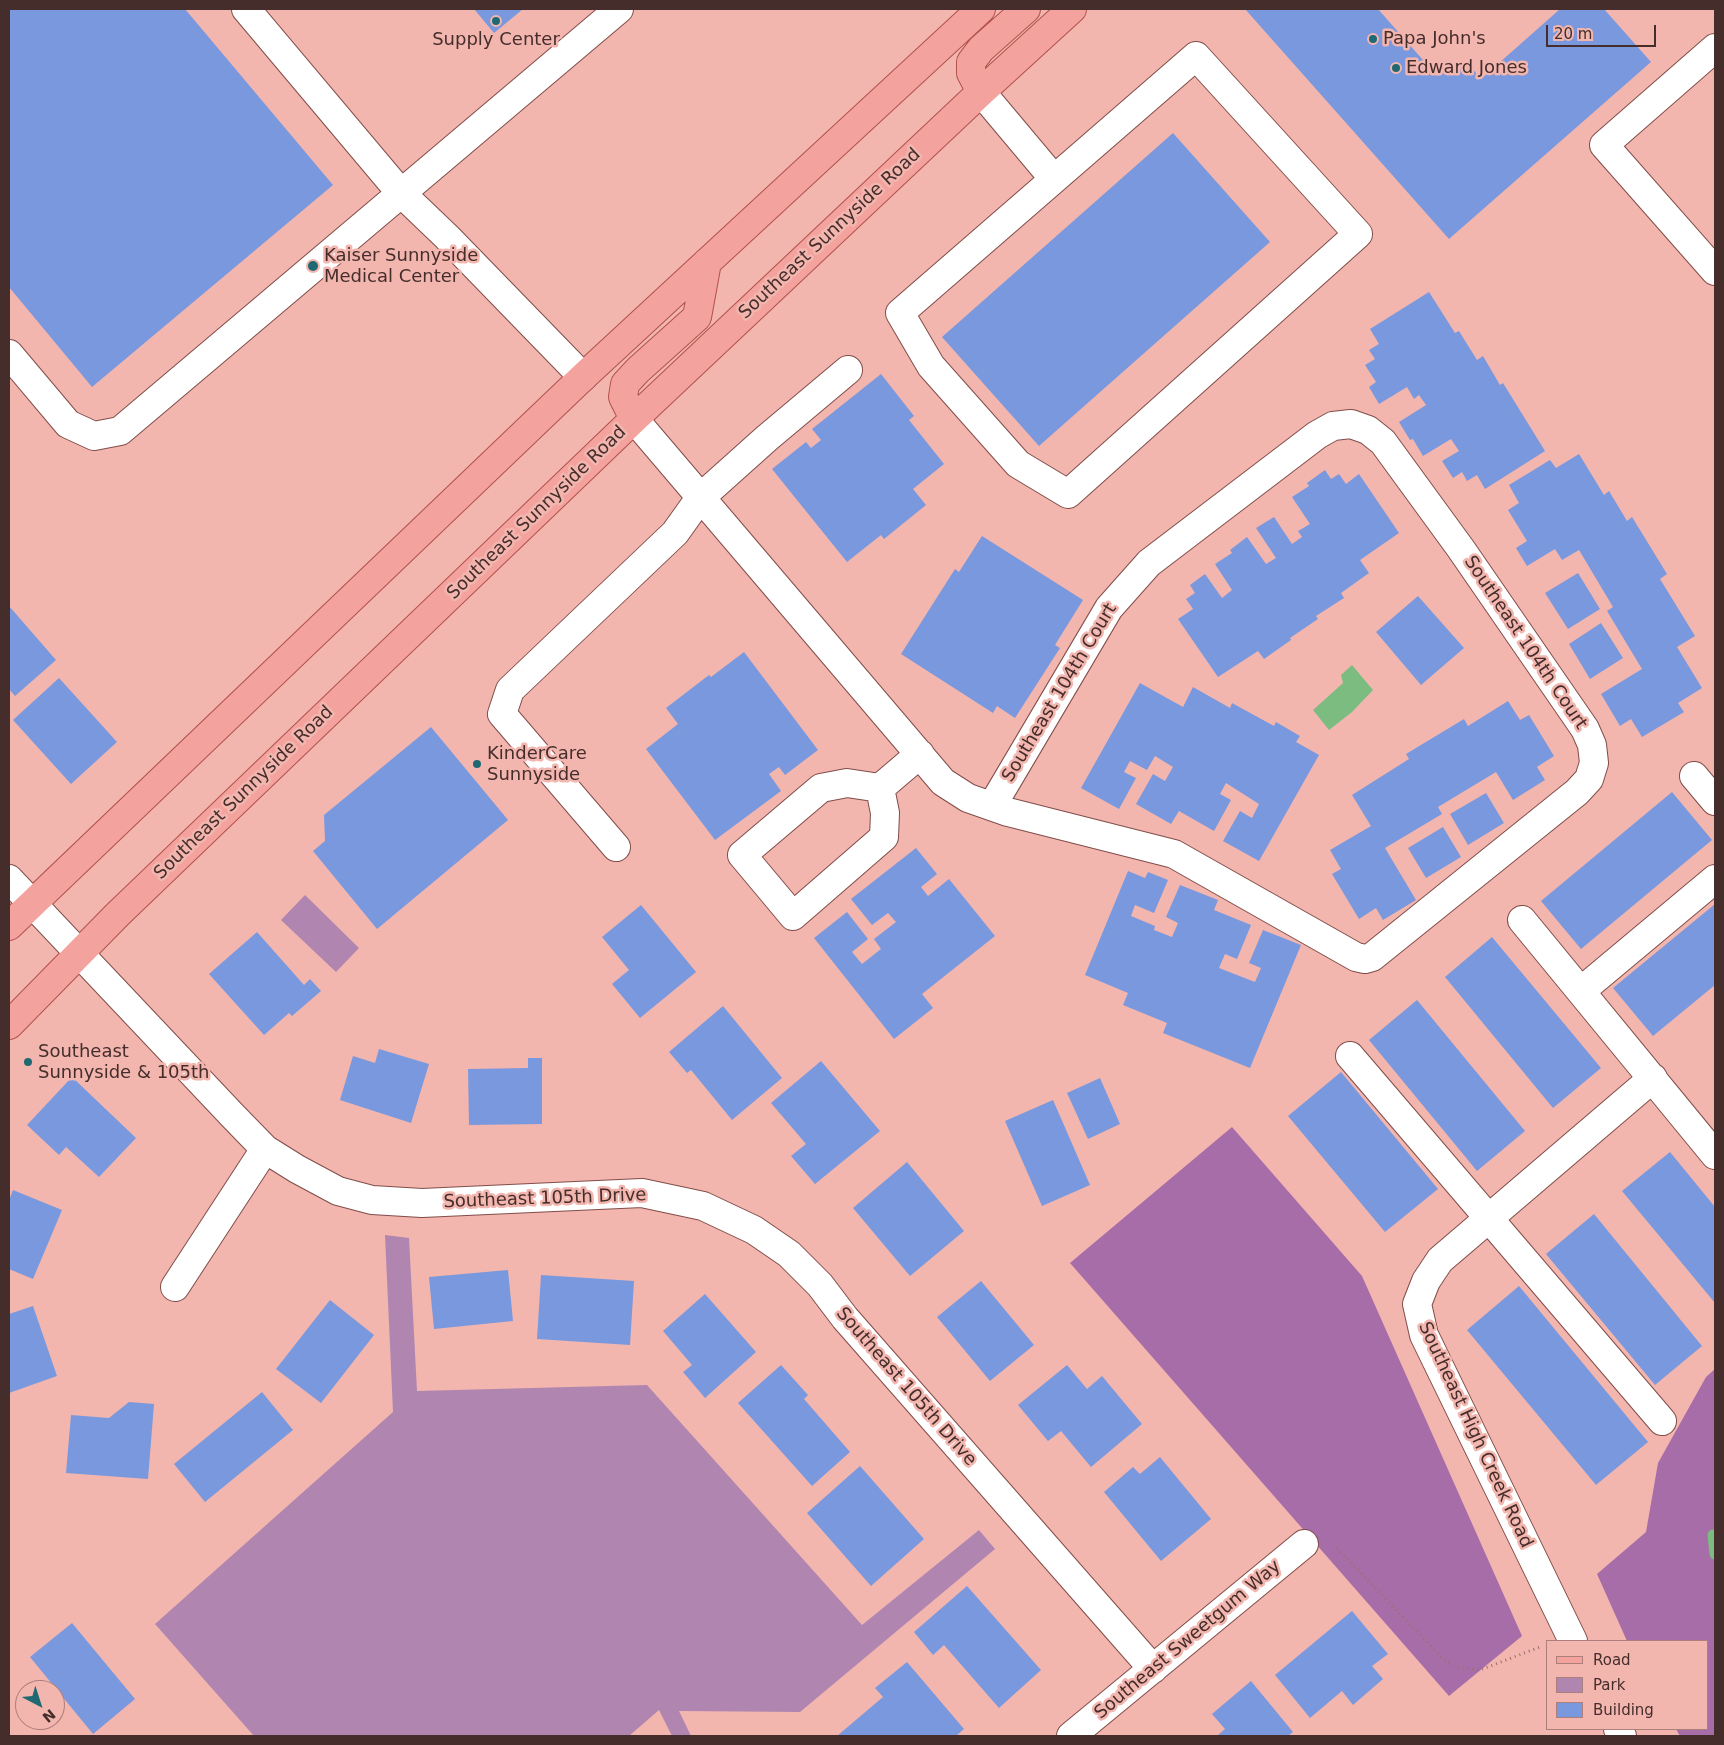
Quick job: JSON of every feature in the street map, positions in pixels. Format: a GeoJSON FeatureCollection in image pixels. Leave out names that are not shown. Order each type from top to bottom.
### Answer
{"type":"FeatureCollection","features":[{"type":"Feature","properties":{"kind":"main road"},"geometry":{"type":"LineString","coordinates":[[9,926],[583,377],[981,9]]}},
{"type":"Feature","properties":{"kind":"main road"},"geometry":{"type":"LineString","coordinates":[[981,92],[970,74],[971,62],[981,49],[1026,9]]}},
{"type":"Feature","properties":{"kind":"main road","name":"Southeast Sunnyside Road"},"geometry":{"type":"LineString","coordinates":[[9,1025],[79,953],[634,419],[981,92],[1072,9]]}},
{"type":"Feature","properties":{"kind":"main road"},"geometry":{"type":"LineString","coordinates":[[634,419],[623,397],[625,384],[697,317],[707,262]]}},
{"type":"Feature","properties":{"kind":"street"},"geometry":{"type":"LineString","coordinates":[[246,9],[400,192],[447,237],[583,377]]}},
{"type":"Feature","properties":{"kind":"street"},"geometry":{"type":"LineString","coordinates":[[9,354],[68,424],[94,436],[120,431],[400,192],[619,9]]}},
{"type":"Feature","properties":{"kind":"street"},"geometry":{"type":"LineString","coordinates":[[1715,48],[1604,145],[1715,271]]}},
{"type":"Feature","properties":{"kind":"street"},"geometry":{"type":"LineString","coordinates":[[1196,56],[1358,234],[1068,494],[1018,464],[932,366],[900,313],[1054,179],[1196,56]]}},
{"type":"Feature","properties":{"kind":"street"},"geometry":{"type":"LineString","coordinates":[[981,92],[1054,179]]}},
{"type":"Feature","properties":{"kind":"street"},"geometry":{"type":"LineString","coordinates":[[616,847],[502,714],[510,690],[675,533],[700,498],[767,438],[848,370]]}},
{"type":"Feature","properties":{"kind":"street","name":"Southeast 104th Court"},"geometry":{"type":"LineString","coordinates":[[634,419],[943,782],[968,798],[1008,812],[1174,854],[1356,957],[1364,959],[1372,957],[1577,792],[1589,779],[1594,763],[1592,745],[1585,729],[1461,549],[1383,442],[1368,430],[1351,424],[1333,426],[1317,435],[1149,563],[1109,608],[992,806]]}},
{"type":"Feature","properties":{"kind":"street"},"geometry":{"type":"LineString","coordinates":[[880,788],[884,813],[884,837],[793,916],[742,855],[821,788],[847,783],[880,788],[920,754]]}},
{"type":"Feature","properties":{"kind":"street"},"geometry":{"type":"LineString","coordinates":[[1694,776],[1715,801]]}},
{"type":"Feature","properties":{"kind":"street","name":"Southeast 105th Drive"},"geometry":{"type":"LineString","coordinates":[[9,879],[265,1149],[338,1191],[372,1200],[422,1203],[642,1193],[703,1206],[754,1230],[789,1254],[820,1285],[845,1318],[1153,1669]]}},
{"type":"Feature","properties":{"kind":"street"},"geometry":{"type":"LineString","coordinates":[[1581,991],[1715,879]]}},
{"type":"Feature","properties":{"kind":"street"},"geometry":{"type":"LineString","coordinates":[[1522,920],[1715,1155]]}},
{"type":"Feature","properties":{"kind":"street"},"geometry":{"type":"LineString","coordinates":[[1350,1056],[1662,1421]]}},
{"type":"Feature","properties":{"kind":"street","name":"Southeast High Creek Road"},"geometry":{"type":"LineString","coordinates":[[1573,1640],[1424,1335],[1416,1304],[1426,1281],[1440,1260],[1653,1078]]}},
{"type":"Feature","properties":{"kind":"street"},"geometry":{"type":"LineString","coordinates":[[175,1287],[265,1149]]}},
{"type":"Feature","properties":{"kind":"street","name":"Southeast Sweetgum Way"},"geometry":{"type":"LineString","coordinates":[[1071,1736],[1304,1544]]}},
{"type":"Feature","properties":{"kind":"path"},"geometry":{"type":"LineString","coordinates":[[1334,1545],[1443,1658],[1460,1668],[1480,1670],[1546,1645]]}},
{"type":"Feature","properties":{"kind":"green space"},"geometry":{"type":"Polygon","coordinates":[[[305,895],[359,948],[336,972],[281,920],[305,895]]]}},
{"type":"Feature","properties":{"kind":"green space"},"geometry":{"type":"Polygon","coordinates":[[[385,1235],[409,1238],[417,1391],[647,1385],[862,1625],[979,1530],[995,1549],[800,1712],[679,1711],[691,1736],[672,1736],[659,1710],[629,1736],[254,1736],[155,1624],[393,1412],[385,1235]]]}},
{"type":"Feature","properties":{"kind":"shaded area"},"geometry":{"type":"Polygon","coordinates":[[[1352,665],[1373,690],[1352,712],[1329,730],[1313,710],[1343,683],[1341,675],[1352,665]]]}},
{"type":"Feature","properties":{"kind":"shaded area"},"geometry":{"type":"Polygon","coordinates":[[[1232,1127],[1362,1276],[1522,1636],[1449,1696],[1070,1263],[1232,1127]]]}},
{"type":"Feature","properties":{"kind":"shaded area"},"geometry":{"type":"Polygon","coordinates":[[[1715,1369],[1715,1736],[1680,1736],[1677,1730],[1709,1730],[1709,1640],[1627,1640],[1597,1574],[1646,1532],[1658,1463],[1706,1377],[1715,1369]]]}},
{"type":"Feature","properties":{"kind":"building"},"geometry":{"type":"Polygon","coordinates":[[[9,9],[185,9],[333,185],[92,387],[9,287],[9,9]]]}},
{"type":"Feature","properties":{"kind":"building","name":"Supply Center"},"geometry":{"type":"Polygon","coordinates":[[[474,9],[523,9],[494,33],[474,9]]]}},
{"type":"Feature","properties":{"kind":"building"},"geometry":{"type":"Polygon","coordinates":[[[1245,9],[1378,9],[1437,76],[1446,67],[1472,68],[1481,79],[1560,9],[1604,9],[1651,62],[1449,239],[1245,9]]]}},
{"type":"Feature","properties":{"kind":"building"},"geometry":{"type":"Polygon","coordinates":[[[1173,133],[1270,242],[1039,446],[942,337],[1173,133]]]}},
{"type":"Feature","properties":{"kind":"building"},"geometry":{"type":"Polygon","coordinates":[[[1429,292],[1455,333],[1459,331],[1477,360],[1483,356],[1500,385],[1503,383],[1545,451],[1485,489],[1477,475],[1467,481],[1462,472],[1453,478],[1442,461],[1459,451],[1451,439],[1423,456],[1413,439],[1410,440],[1399,422],[1426,405],[1419,395],[1414,399],[1407,387],[1379,404],[1369,387],[1376,382],[1365,365],[1375,359],[1369,350],[1379,344],[1370,329],[1429,292]]]}},
{"type":"Feature","properties":{"kind":"building"},"geometry":{"type":"Polygon","coordinates":[[[881,374],[914,416],[909,420],[944,464],[913,489],[926,505],[884,539],[881,535],[847,562],[772,469],[806,442],[811,448],[821,440],[812,429],[881,374]]]}},
{"type":"Feature","properties":{"kind":"building"},"geometry":{"type":"Polygon","coordinates":[[[1579,454],[1604,495],[1609,491],[1627,521],[1632,517],[1667,574],[1660,579],[1695,636],[1677,647],[1702,688],[1678,703],[1684,712],[1642,737],[1631,719],[1620,726],[1601,694],[1642,669],[1607,611],[1613,607],[1579,550],[1562,560],[1555,549],[1527,566],[1516,548],[1527,541],[1508,510],[1519,503],[1509,485],[1550,460],[1556,468],[1579,454]]]}},
{"type":"Feature","properties":{"kind":"building"},"geometry":{"type":"Polygon","coordinates":[[[1325,470],[1331,479],[1339,474],[1346,484],[1359,474],[1399,533],[1360,560],[1369,573],[1341,593],[1344,598],[1316,616],[1318,619],[1264,659],[1258,651],[1218,677],[1178,619],[1193,609],[1186,599],[1195,593],[1190,585],[1205,574],[1222,598],[1232,590],[1215,564],[1232,553],[1230,550],[1247,537],[1266,564],[1276,558],[1256,528],[1274,517],[1292,544],[1302,537],[1298,531],[1310,524],[1292,497],[1309,486],[1307,483],[1325,470]]]}},
{"type":"Feature","properties":{"kind":"building"},"geometry":{"type":"Polygon","coordinates":[[[982,536],[1083,600],[1055,645],[1060,648],[1015,718],[997,706],[993,713],[901,654],[955,569],[959,572],[982,536]]]}},
{"type":"Feature","properties":{"kind":"building"},"geometry":{"type":"Polygon","coordinates":[[[1578,573],[1600,609],[1568,629],[1545,593],[1578,573]]]}},
{"type":"Feature","properties":{"kind":"building"},"geometry":{"type":"Polygon","coordinates":[[[1418,596],[1464,648],[1421,685],[1376,632],[1418,596]]]}},
{"type":"Feature","properties":{"kind":"building"},"geometry":{"type":"Polygon","coordinates":[[[9,606],[56,660],[15,696],[9,689],[9,606]]]}},
{"type":"Feature","properties":{"kind":"building"},"geometry":{"type":"Polygon","coordinates":[[[1601,623],[1623,658],[1590,679],[1569,644],[1601,623]]]}},
{"type":"Feature","properties":{"kind":"building"},"geometry":{"type":"Polygon","coordinates":[[[744,652],[818,750],[785,775],[779,767],[769,774],[781,791],[715,840],[646,749],[678,724],[666,708],[709,675],[711,677],[744,652]]]}},
{"type":"Feature","properties":{"kind":"building"},"geometry":{"type":"Polygon","coordinates":[[[59,678],[117,742],[71,784],[13,720],[59,678]]]}},
{"type":"Feature","properties":{"kind":"building"},"geometry":{"type":"Polygon","coordinates":[[[1140,683],[1183,707],[1193,687],[1230,708],[1232,703],[1274,726],[1276,722],[1300,736],[1296,742],[1319,755],[1259,861],[1223,841],[1240,811],[1252,818],[1259,804],[1226,783],[1220,794],[1231,800],[1214,831],[1179,811],[1171,824],[1136,804],[1153,774],[1165,781],[1173,767],[1155,756],[1147,770],[1130,761],[1124,772],[1136,778],[1119,809],[1081,788],[1140,683]]]}},
{"type":"Feature","properties":{"kind":"building"},"geometry":{"type":"Polygon","coordinates":[[[1508,701],[1520,720],[1529,715],[1554,756],[1537,767],[1545,780],[1513,800],[1496,772],[1438,807],[1442,814],[1385,848],[1416,900],[1383,920],[1376,908],[1359,919],[1332,874],[1341,869],[1330,850],[1371,826],[1352,795],[1409,759],[1406,754],[1464,719],[1468,726],[1508,701]]]}},
{"type":"Feature","properties":{"kind":"building"},"geometry":{"type":"Polygon","coordinates":[[[431,727],[508,820],[377,929],[313,851],[325,841],[324,815],[431,727]]]}},
{"type":"Feature","properties":{"kind":"building"},"geometry":{"type":"Polygon","coordinates":[[[1672,792],[1712,840],[1581,949],[1541,901],[1672,792]]]}},
{"type":"Feature","properties":{"kind":"building"},"geometry":{"type":"Polygon","coordinates":[[[1486,793],[1504,823],[1468,845],[1450,814],[1486,793]]]}},
{"type":"Feature","properties":{"kind":"building"},"geometry":{"type":"Polygon","coordinates":[[[1443,827],[1461,857],[1426,878],[1408,848],[1443,827]]]}},
{"type":"Feature","properties":{"kind":"building"},"geometry":{"type":"Polygon","coordinates":[[[916,848],[937,874],[921,887],[928,896],[949,879],[995,936],[922,994],[933,1008],[894,1039],[814,938],[847,912],[868,939],[852,952],[862,964],[881,949],[874,939],[896,922],[888,913],[872,925],[851,899],[916,848]]]}},
{"type":"Feature","properties":{"kind":"building"},"geometry":{"type":"Polygon","coordinates":[[[1128,871],[1145,878],[1148,872],[1168,880],[1154,913],[1135,905],[1131,916],[1155,926],[1154,930],[1172,937],[1178,923],[1166,917],[1180,885],[1218,900],[1214,910],[1251,925],[1237,959],[1225,954],[1219,968],[1255,982],[1261,968],[1249,963],[1263,930],[1301,945],[1250,1068],[1163,1033],[1167,1023],[1123,1005],[1128,993],[1085,975],[1128,871]]]}},
{"type":"Feature","properties":{"kind":"building"},"geometry":{"type":"Polygon","coordinates":[[[1715,904],[1715,985],[1653,1036],[1613,988],[1715,904]]]}},
{"type":"Feature","properties":{"kind":"building"},"geometry":{"type":"Polygon","coordinates":[[[641,905],[696,972],[640,1018],[612,984],[629,970],[602,937],[641,905]]]}},
{"type":"Feature","properties":{"kind":"building"},"geometry":{"type":"Polygon","coordinates":[[[257,932],[304,985],[310,979],[321,991],[292,1016],[289,1013],[264,1035],[209,974],[257,932]]]}},
{"type":"Feature","properties":{"kind":"building"},"geometry":{"type":"Polygon","coordinates":[[[1492,937],[1601,1068],[1553,1108],[1445,977],[1492,937]]]}},
{"type":"Feature","properties":{"kind":"building"},"geometry":{"type":"Polygon","coordinates":[[[1417,1000],[1525,1131],[1477,1171],[1369,1040],[1417,1000]]]}},
{"type":"Feature","properties":{"kind":"building"},"geometry":{"type":"Polygon","coordinates":[[[723,1006],[782,1078],[732,1120],[691,1070],[687,1073],[669,1052],[723,1006]]]}},
{"type":"Feature","properties":{"kind":"building"},"geometry":{"type":"Polygon","coordinates":[[[379,1049],[429,1064],[411,1123],[340,1100],[353,1056],[375,1063],[379,1049]]]}},
{"type":"Feature","properties":{"kind":"building"},"geometry":{"type":"Polygon","coordinates":[[[528,1058],[542,1058],[542,1124],[469,1125],[468,1069],[528,1068],[528,1058]]]}},
{"type":"Feature","properties":{"kind":"building"},"geometry":{"type":"Polygon","coordinates":[[[821,1061],[880,1131],[815,1184],[791,1156],[806,1144],[771,1103],[821,1061]]]}},
{"type":"Feature","properties":{"kind":"building"},"geometry":{"type":"Polygon","coordinates":[[[1341,1072],[1438,1189],[1385,1232],[1288,1116],[1341,1072]]]}},
{"type":"Feature","properties":{"kind":"building"},"geometry":{"type":"Polygon","coordinates":[[[72,1077],[136,1138],[99,1177],[66,1147],[59,1155],[27,1125],[72,1077]]]}},
{"type":"Feature","properties":{"kind":"building"},"geometry":{"type":"Polygon","coordinates":[[[1100,1078],[1120,1124],[1088,1139],[1067,1093],[1100,1078]]]}},
{"type":"Feature","properties":{"kind":"building"},"geometry":{"type":"Polygon","coordinates":[[[1053,1100],[1090,1185],[1042,1206],[1005,1121],[1053,1100]]]}},
{"type":"Feature","properties":{"kind":"building"},"geometry":{"type":"Polygon","coordinates":[[[1670,1152],[1715,1207],[1715,1303],[1622,1191],[1670,1152]]]}},
{"type":"Feature","properties":{"kind":"building"},"geometry":{"type":"Polygon","coordinates":[[[907,1162],[964,1231],[910,1276],[853,1208],[907,1162]]]}},
{"type":"Feature","properties":{"kind":"building"},"geometry":{"type":"Polygon","coordinates":[[[13,1190],[62,1210],[33,1279],[9,1269],[9,1200],[13,1190]]]}},
{"type":"Feature","properties":{"kind":"building"},"geometry":{"type":"Polygon","coordinates":[[[1594,1214],[1702,1346],[1655,1385],[1546,1254],[1594,1214]]]}},
{"type":"Feature","properties":{"kind":"building"},"geometry":{"type":"Polygon","coordinates":[[[508,1270],[513,1321],[434,1329],[429,1277],[508,1270]]]}},
{"type":"Feature","properties":{"kind":"building"},"geometry":{"type":"Polygon","coordinates":[[[541,1275],[634,1281],[630,1345],[537,1339],[541,1275]]]}},
{"type":"Feature","properties":{"kind":"building"},"geometry":{"type":"Polygon","coordinates":[[[981,1281],[1034,1345],[990,1381],[937,1317],[981,1281]]]}},
{"type":"Feature","properties":{"kind":"building"},"geometry":{"type":"Polygon","coordinates":[[[1519,1286],[1648,1442],[1596,1485],[1467,1330],[1519,1286]]]}},
{"type":"Feature","properties":{"kind":"building"},"geometry":{"type":"Polygon","coordinates":[[[705,1294],[756,1352],[705,1398],[683,1372],[692,1365],[663,1331],[705,1294]]]}},
{"type":"Feature","properties":{"kind":"building"},"geometry":{"type":"Polygon","coordinates":[[[330,1300],[374,1335],[321,1403],[276,1369],[330,1300]]]}},
{"type":"Feature","properties":{"kind":"building"},"geometry":{"type":"Polygon","coordinates":[[[33,1306],[57,1376],[9,1393],[9,1314],[33,1306]]]}},
{"type":"Feature","properties":{"kind":"building"},"geometry":{"type":"Polygon","coordinates":[[[781,1365],[808,1395],[804,1399],[850,1452],[812,1486],[738,1403],[781,1365]]]}},
{"type":"Feature","properties":{"kind":"building"},"geometry":{"type":"Polygon","coordinates":[[[1067,1365],[1087,1389],[1102,1376],[1142,1424],[1091,1467],[1061,1431],[1048,1441],[1018,1405],[1067,1365]]]}},
{"type":"Feature","properties":{"kind":"building"},"geometry":{"type":"Polygon","coordinates":[[[262,1392],[293,1430],[205,1502],[174,1464],[262,1392]]]}},
{"type":"Feature","properties":{"kind":"building"},"geometry":{"type":"Polygon","coordinates":[[[129,1402],[154,1404],[148,1479],[66,1473],[71,1415],[109,1418],[129,1402]]]}},
{"type":"Feature","properties":{"kind":"building"},"geometry":{"type":"Polygon","coordinates":[[[1160,1457],[1211,1519],[1161,1561],[1104,1492],[1133,1467],[1140,1474],[1160,1457]]]}},
{"type":"Feature","properties":{"kind":"building"},"geometry":{"type":"Polygon","coordinates":[[[860,1466],[924,1539],[871,1586],[807,1513],[860,1466]]]}},
{"type":"Feature","properties":{"kind":"building"},"geometry":{"type":"Polygon","coordinates":[[[967,1586],[1041,1670],[999,1708],[944,1645],[933,1655],[914,1632],[967,1586]]]}},
{"type":"Feature","properties":{"kind":"building"},"geometry":{"type":"Polygon","coordinates":[[[1352,1611],[1388,1654],[1372,1666],[1383,1679],[1353,1705],[1342,1691],[1310,1718],[1275,1675],[1352,1611]]]}},
{"type":"Feature","properties":{"kind":"building"},"geometry":{"type":"Polygon","coordinates":[[[72,1623],[135,1699],[93,1734],[65,1700],[65,1680],[49,1680],[30,1657],[72,1623]]]}},
{"type":"Feature","properties":{"kind":"building"},"geometry":{"type":"Polygon","coordinates":[[[907,1662],[964,1729],[956,1736],[837,1736],[883,1697],[875,1688],[907,1662]]]}},
{"type":"Feature","properties":{"kind":"building"},"geometry":{"type":"Polygon","coordinates":[[[1251,1681],[1293,1732],[1288,1736],[1217,1736],[1225,1729],[1212,1714],[1251,1681]]]}},
{"type":"Feature","properties":{"kind":"waterway"},"geometry":{"type":"LineString","coordinates":[[1713,1535],[1715,1554]]}},
{"type":"Feature","properties":{"kind":"place","name":"Supply Center"},"geometry":{"type":"Point","coordinates":[496,21]}},
{"type":"Feature","properties":{"kind":"place","name":"Papa John's"},"geometry":{"type":"Point","coordinates":[1373,39]}},
{"type":"Feature","properties":{"kind":"place","name":"Edward Jones"},"geometry":{"type":"Point","coordinates":[1396,68]}},
{"type":"Feature","properties":{"kind":"place","name":"Kaiser Sunnyside Medical Center"},"geometry":{"type":"Point","coordinates":[313,266]}},
{"type":"Feature","properties":{"kind":"place","name":"KinderCare Sunnyside"},"geometry":{"type":"Point","coordinates":[477,764]}},
{"type":"Feature","properties":{"kind":"place","name":"Southeast Sunnyside & 105th"},"geometry":{"type":"Point","coordinates":[28,1062]}}]}
